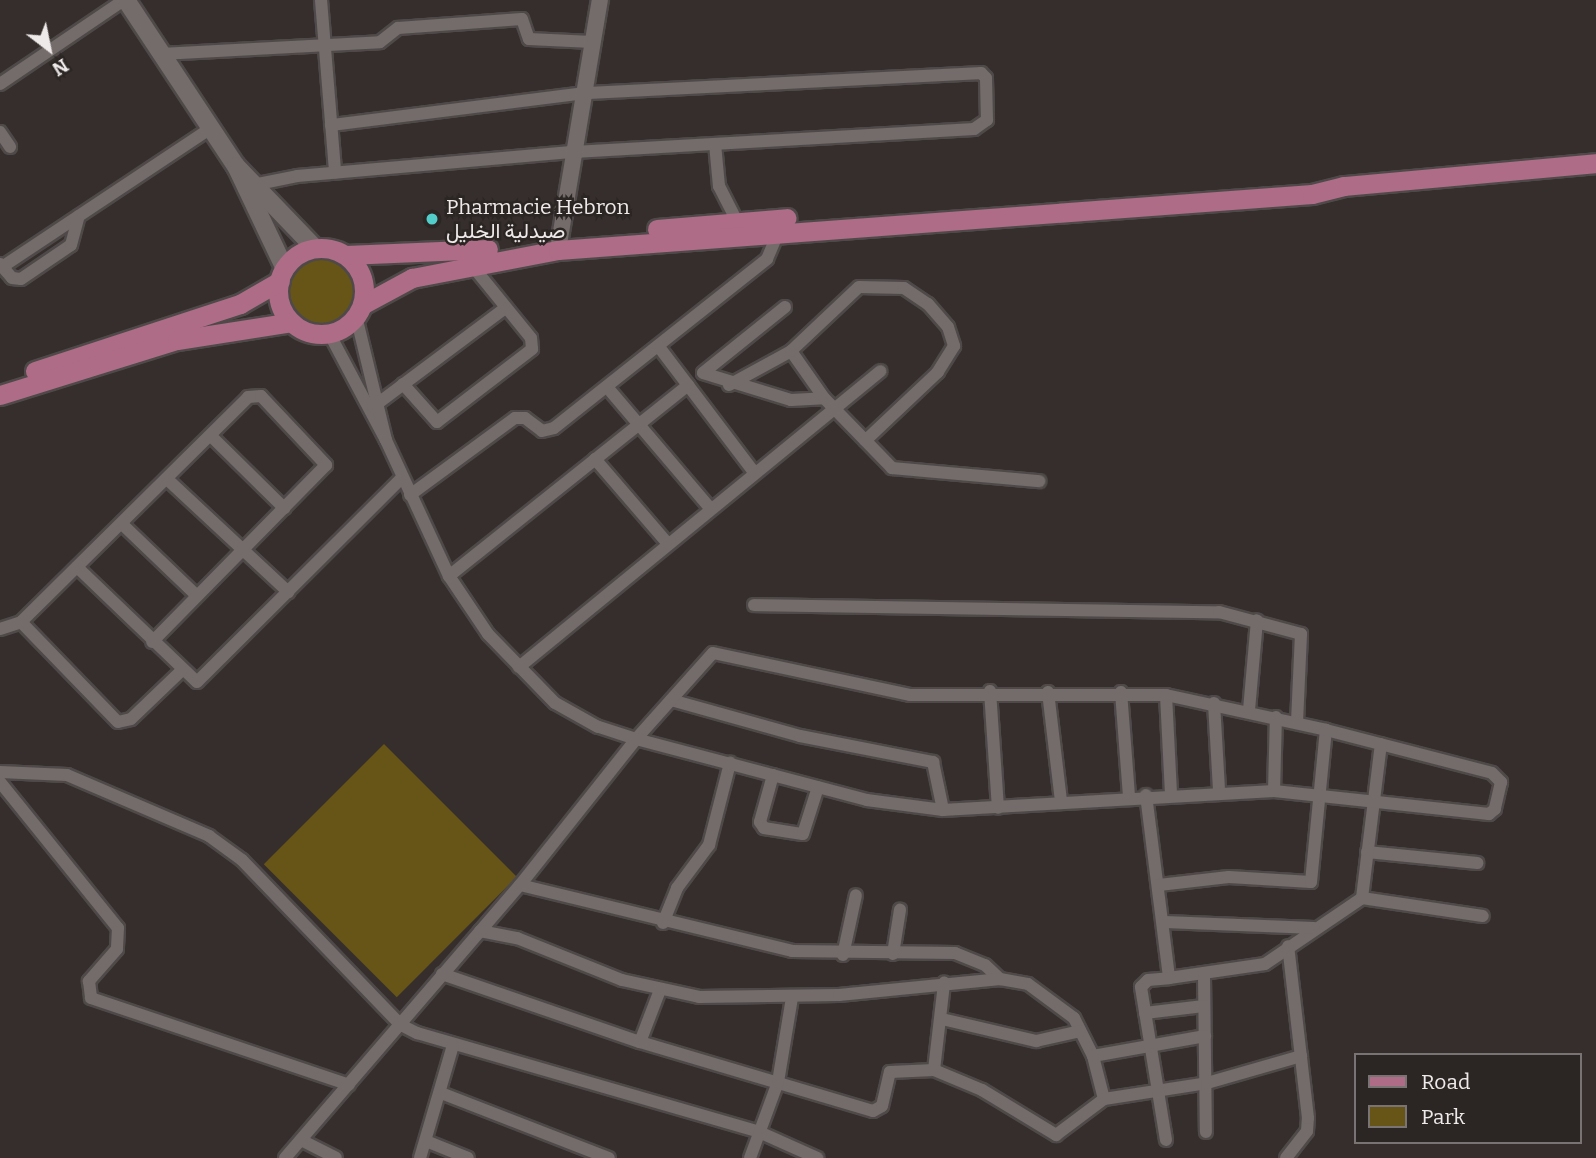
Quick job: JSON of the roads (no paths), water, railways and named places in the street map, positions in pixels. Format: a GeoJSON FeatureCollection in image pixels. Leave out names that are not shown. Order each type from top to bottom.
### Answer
{"type":"FeatureCollection","features":[{"type":"Feature","properties":{"kind":"main road"},"geometry":{"type":"LineString","coordinates":[[125,0],[249,185],[316,248],[345,255],[466,257],[736,220],[781,225]]}},
{"type":"Feature","properties":{"kind":"main road"},"geometry":{"type":"LineString","coordinates":[[559,244],[1311,183],[1344,186],[1596,163]]}},
{"type":"Feature","properties":{"kind":"main road"},"geometry":{"type":"LineString","coordinates":[[249,185],[282,275],[280,303],[292,322],[303,330],[329,333],[359,310],[412,278],[466,257]]}},
{"type":"Feature","properties":{"kind":"main road"},"geometry":{"type":"LineString","coordinates":[[0,396],[175,333],[240,304],[316,248]]}},
{"type":"Feature","properties":{"kind":"main road"},"geometry":{"type":"LineString","coordinates":[[345,255],[364,283],[359,310]]}},
{"type":"Feature","properties":{"kind":"main road"},"geometry":{"type":"LineString","coordinates":[[0,382],[175,333],[292,322]]}},
{"type":"Feature","properties":{"kind":"street"},"geometry":{"type":"LineString","coordinates":[[0,67],[4,81],[125,0]]}},
{"type":"Feature","properties":{"kind":"street"},"geometry":{"type":"LineString","coordinates":[[321,0],[335,172]]}},
{"type":"Feature","properties":{"kind":"street"},"geometry":{"type":"LineString","coordinates":[[559,244],[600,0]]}},
{"type":"Feature","properties":{"kind":"street"},"geometry":{"type":"LineString","coordinates":[[161,54],[380,42],[398,28],[522,19],[529,38],[593,42]]}},
{"type":"Feature","properties":{"kind":"street"},"geometry":{"type":"LineString","coordinates":[[249,185],[335,172],[574,152],[974,129],[987,120],[986,79],[981,73],[584,93],[331,125]]}},
{"type":"Feature","properties":{"kind":"street"},"geometry":{"type":"LineString","coordinates":[[79,216],[75,238],[64,251],[16,280],[1,265],[211,128]]}},
{"type":"Feature","properties":{"kind":"street"},"geometry":{"type":"LineString","coordinates":[[0,132],[10,147]]}},
{"type":"Feature","properties":{"kind":"street"},"geometry":{"type":"LineString","coordinates":[[715,144],[719,186],[736,220]]}},
{"type":"Feature","properties":{"kind":"street"},"geometry":{"type":"LineString","coordinates":[[410,495],[515,418],[525,418],[542,431],[554,428],[659,347],[766,259],[781,225]]}},
{"type":"Feature","properties":{"kind":"street"},"geometry":{"type":"LineString","coordinates":[[403,384],[433,423],[465,403],[532,349],[531,338],[504,309],[466,257]]}},
{"type":"Feature","properties":{"kind":"street"},"geometry":{"type":"LineString","coordinates":[[729,385],[791,351],[845,297],[876,284],[917,296],[948,327],[954,339],[947,360],[865,441]]}},
{"type":"Feature","properties":{"kind":"street"},"geometry":{"type":"LineString","coordinates":[[785,307],[703,373],[729,385],[791,400],[824,398]]}},
{"type":"Feature","properties":{"kind":"street"},"geometry":{"type":"LineString","coordinates":[[373,407],[504,309]]}},
{"type":"Feature","properties":{"kind":"street"},"geometry":{"type":"LineString","coordinates":[[359,310],[373,407]]}},
{"type":"Feature","properties":{"kind":"street"},"geometry":{"type":"LineString","coordinates":[[285,1158],[520,885],[636,739],[713,653],[896,693],[990,691],[1166,695],[1297,722],[1492,773],[1501,782],[1495,809],[1489,814],[1373,798],[1274,791],[1171,793],[943,810],[818,787],[636,739],[598,727],[555,703],[488,634],[449,576],[402,478],[373,407],[329,333]]}},
{"type":"Feature","properties":{"kind":"street"},"geometry":{"type":"LineString","coordinates":[[659,347],[754,472]]}},
{"type":"Feature","properties":{"kind":"street"},"geometry":{"type":"LineString","coordinates":[[791,351],[834,409],[865,441],[901,470],[1039,481]]}},
{"type":"Feature","properties":{"kind":"street"},"geometry":{"type":"LineString","coordinates":[[519,667],[880,371]]}},
{"type":"Feature","properties":{"kind":"street"},"geometry":{"type":"LineString","coordinates":[[449,576],[688,385]]}},
{"type":"Feature","properties":{"kind":"street"},"geometry":{"type":"LineString","coordinates":[[607,387],[710,508]]}},
{"type":"Feature","properties":{"kind":"street"},"geometry":{"type":"LineString","coordinates":[[0,629],[21,622],[254,395],[279,414],[326,465],[152,642]]}},
{"type":"Feature","properties":{"kind":"street"},"geometry":{"type":"LineString","coordinates":[[211,436],[284,508]]}},
{"type":"Feature","properties":{"kind":"street"},"geometry":{"type":"LineString","coordinates":[[595,459],[668,544]]}},
{"type":"Feature","properties":{"kind":"street"},"geometry":{"type":"LineString","coordinates":[[77,568],[181,671],[197,682],[203,679],[402,478]]}},
{"type":"Feature","properties":{"kind":"street"},"geometry":{"type":"LineString","coordinates":[[167,479],[241,551],[288,592]]}},
{"type":"Feature","properties":{"kind":"street"},"geometry":{"type":"LineString","coordinates":[[122,524],[196,595]]}},
{"type":"Feature","properties":{"kind":"street"},"geometry":{"type":"LineString","coordinates":[[754,605],[1100,613],[1193,610],[1257,620],[1301,634],[1297,722]]}},
{"type":"Feature","properties":{"kind":"street"},"geometry":{"type":"LineString","coordinates":[[1249,710],[1257,620]]}},
{"type":"Feature","properties":{"kind":"street"},"geometry":{"type":"LineString","coordinates":[[21,622],[118,722],[131,719],[181,671]]}},
{"type":"Feature","properties":{"kind":"street"},"geometry":{"type":"LineString","coordinates":[[990,691],[998,808]]}},
{"type":"Feature","properties":{"kind":"street"},"geometry":{"type":"LineString","coordinates":[[1048,692],[1061,801]]}},
{"type":"Feature","properties":{"kind":"street"},"geometry":{"type":"LineString","coordinates":[[1121,692],[1129,796]]}},
{"type":"Feature","properties":{"kind":"street"},"geometry":{"type":"LineString","coordinates":[[1166,695],[1171,793]]}},
{"type":"Feature","properties":{"kind":"street"},"geometry":{"type":"LineString","coordinates":[[671,701],[800,736],[933,762],[943,810]]}},
{"type":"Feature","properties":{"kind":"street"},"geometry":{"type":"LineString","coordinates":[[1214,703],[1219,791]]}},
{"type":"Feature","properties":{"kind":"street"},"geometry":{"type":"LineString","coordinates":[[1274,791],[1276,717]]}},
{"type":"Feature","properties":{"kind":"street"},"geometry":{"type":"LineString","coordinates":[[1159,884],[1229,877],[1309,884],[1326,730]]}},
{"type":"Feature","properties":{"kind":"street"},"geometry":{"type":"LineString","coordinates":[[1363,898],[1381,744]]}},
{"type":"Feature","properties":{"kind":"street"},"geometry":{"type":"LineString","coordinates":[[663,923],[677,888],[709,845],[730,763]]}},
{"type":"Feature","properties":{"kind":"street"},"geometry":{"type":"LineString","coordinates":[[0,772],[67,775],[209,836],[242,860],[401,1025],[453,1045],[759,1132],[817,1158]]}},
{"type":"Feature","properties":{"kind":"street"},"geometry":{"type":"LineString","coordinates":[[773,775],[760,822],[764,828],[803,834],[818,787]]}},
{"type":"Feature","properties":{"kind":"street"},"geometry":{"type":"LineString","coordinates":[[0,782],[118,928],[117,949],[89,981],[91,998],[349,1085]]}},
{"type":"Feature","properties":{"kind":"street"},"geometry":{"type":"LineString","coordinates":[[1146,795],[1165,922],[1169,978]]}},
{"type":"Feature","properties":{"kind":"street"},"geometry":{"type":"LineString","coordinates":[[1367,852],[1477,863]]}},
{"type":"Feature","properties":{"kind":"street"},"geometry":{"type":"LineString","coordinates":[[520,885],[663,923],[792,951],[843,955],[955,953],[985,965],[1000,979]]}},
{"type":"Feature","properties":{"kind":"street"},"geometry":{"type":"LineString","coordinates":[[843,955],[856,895]]}},
{"type":"Feature","properties":{"kind":"street"},"geometry":{"type":"LineString","coordinates":[[1166,1140],[1141,987],[1148,980],[1204,977],[1256,967],[1363,898],[1483,916]]}},
{"type":"Feature","properties":{"kind":"street"},"geometry":{"type":"LineString","coordinates":[[893,954],[900,910]]}},
{"type":"Feature","properties":{"kind":"street"},"geometry":{"type":"LineString","coordinates":[[1165,922],[1314,928]]}},
{"type":"Feature","properties":{"kind":"street"},"geometry":{"type":"LineString","coordinates":[[480,931],[660,990],[699,997],[792,997],[1000,979],[1050,995],[1080,1031],[1093,1056],[1104,1100]]}},
{"type":"Feature","properties":{"kind":"street"},"geometry":{"type":"LineString","coordinates":[[1286,1158],[1307,1131],[1288,946]]}},
{"type":"Feature","properties":{"kind":"street"},"geometry":{"type":"LineString","coordinates":[[442,974],[640,1042],[873,1111],[882,1106],[890,1072],[896,1068],[934,1070],[982,1090],[1056,1135],[1104,1100],[1207,1083],[1301,1056]]}},
{"type":"Feature","properties":{"kind":"street"},"geometry":{"type":"LineString","coordinates":[[1204,977],[1206,1132]]}},
{"type":"Feature","properties":{"kind":"street"},"geometry":{"type":"LineString","coordinates":[[934,1070],[942,1019],[944,983]]}},
{"type":"Feature","properties":{"kind":"street"},"geometry":{"type":"LineString","coordinates":[[640,1042],[660,990]]}},
{"type":"Feature","properties":{"kind":"street"},"geometry":{"type":"LineString","coordinates":[[750,1158],[778,1082],[792,997]]}},
{"type":"Feature","properties":{"kind":"street"},"geometry":{"type":"LineString","coordinates":[[1145,1013],[1205,1006]]}},
{"type":"Feature","properties":{"kind":"street"},"geometry":{"type":"LineString","coordinates":[[942,1019],[1036,1041],[1080,1031]]}},
{"type":"Feature","properties":{"kind":"street"},"geometry":{"type":"LineString","coordinates":[[1093,1056],[1205,1036]]}},
{"type":"Feature","properties":{"kind":"street"},"geometry":{"type":"LineString","coordinates":[[420,1158],[453,1045]]}},
{"type":"Feature","properties":{"kind":"street"},"geometry":{"type":"LineString","coordinates":[[441,1093],[609,1158]]}},
{"type":"Feature","properties":{"kind":"street"},"geometry":{"type":"LineString","coordinates":[[301,1140],[336,1158]]}},
{"type":"Feature","properties":{"kind":"street"},"geometry":{"type":"LineString","coordinates":[[426,1141],[468,1158]]}},
{"type":"Feature","properties":{"kind":"place","name":"Pharmacie Hebron صيدلية الخليل"},"geometry":{"type":"Point","coordinates":[432,219]}}]}
